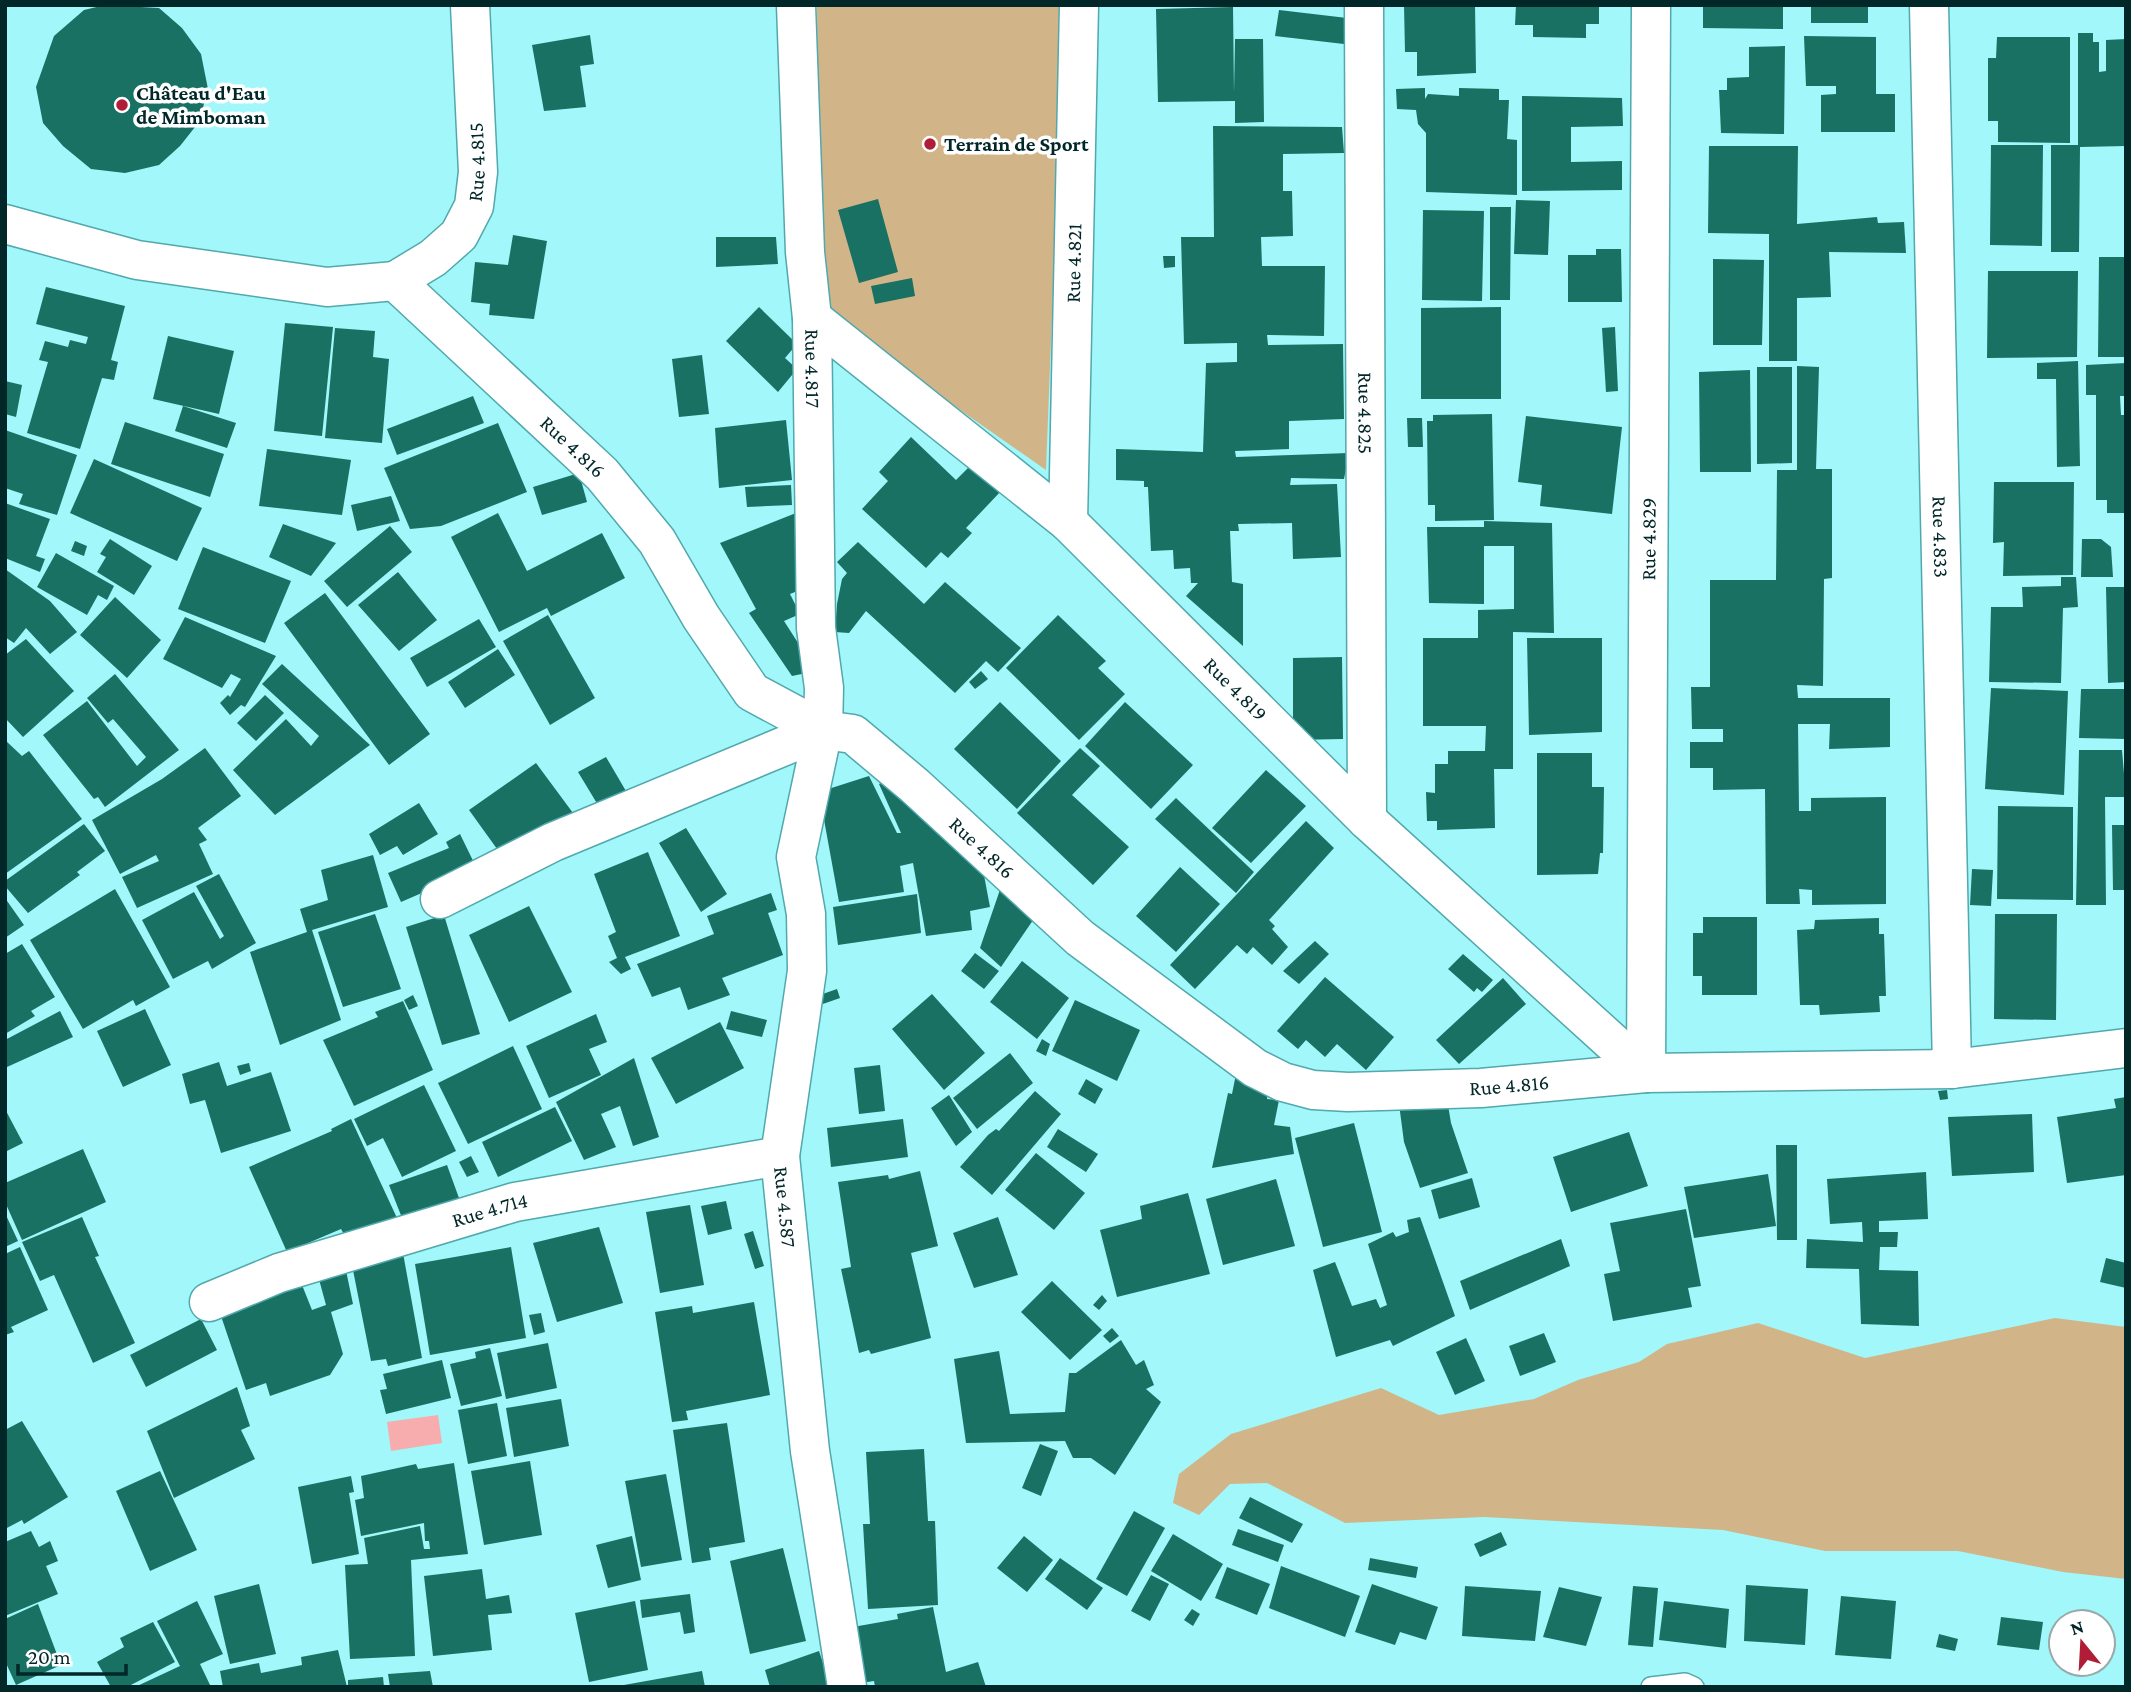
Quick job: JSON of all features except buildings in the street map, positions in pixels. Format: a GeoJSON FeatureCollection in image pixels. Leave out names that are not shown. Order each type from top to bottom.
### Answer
{"type":"FeatureCollection","features":[{"type":"Feature","properties":{"kind":"street","name":"Rue 4.815"},"geometry":{"type":"LineString","coordinates":[[395,281],[433,258],[459,235],[474,206],[478,172],[470,5]]}},
{"type":"Feature","properties":{"kind":"street","name":"Rue 4.817"},"geometry":{"type":"LineString","coordinates":[[796,5],[805,252],[812,318],[816,628],[824,688],[823,730]]}},
{"type":"Feature","properties":{"kind":"street","name":"Rue 4.821"},"geometry":{"type":"LineString","coordinates":[[1068,522],[1079,5]]}},
{"type":"Feature","properties":{"kind":"street","name":"Rue 4.825"},"geometry":{"type":"LineString","coordinates":[[1364,5],[1367,820]]}},
{"type":"Feature","properties":{"kind":"street","name":"Rue 4.829"},"geometry":{"type":"LineString","coordinates":[[1646,1073],[1651,5]]}},
{"type":"Feature","properties":{"kind":"street","name":"Rue 4.833"},"geometry":{"type":"LineString","coordinates":[[1929,5],[1952,1069]]}},
{"type":"Feature","properties":{"kind":"street"},"geometry":{"type":"LineString","coordinates":[[5,224],[137,260],[327,287],[395,281]]}},
{"type":"Feature","properties":{"kind":"street","name":"Rue 4.816"},"geometry":{"type":"LineString","coordinates":[[395,281],[603,474],[657,541],[701,617],[752,692],[823,730],[853,734],[915,786],[1080,938],[1255,1068],[1283,1082],[1313,1090],[1348,1092],[1481,1087],[1646,1073],[1952,1069],[2126,1048]]}},
{"type":"Feature","properties":{"kind":"street","name":"Rue 4.819"},"geometry":{"type":"LineString","coordinates":[[812,318],[1068,522],[1367,820],[1646,1073]]}},
{"type":"Feature","properties":{"kind":"street"},"geometry":{"type":"LineString","coordinates":[[440,899],[553,842],[823,730]]}},
{"type":"Feature","properties":{"kind":"street","name":"Rue 4.587"},"geometry":{"type":"LineString","coordinates":[[823,730],[796,857],[806,914],[807,971],[780,1156],[810,1451],[848,1687]]}},
{"type":"Feature","properties":{"kind":"street","name":"Rue 4.714"},"geometry":{"type":"LineString","coordinates":[[209,1302],[279,1273],[515,1202],[780,1156]]}},
{"type":"Feature","properties":{"kind":"lane"},"geometry":{"type":"LineString","coordinates":[[1651,1687],[1685,1683],[1694,1687]]}},
{"type":"Feature","properties":{"kind":"shaded area"},"geometry":{"type":"Polygon","coordinates":[[[817,5],[1064,5],[1046,470],[819,311],[817,5]]]}},
{"type":"Feature","properties":{"kind":"shaded area"},"geometry":{"type":"Polygon","coordinates":[[[2055,1318],[2126,1327],[2126,1579],[2063,1572],[1958,1551],[1825,1551],[1723,1530],[1484,1517],[1345,1523],[1267,1483],[1230,1484],[1199,1515],[1173,1503],[1179,1474],[1231,1434],[1381,1388],[1439,1415],[1534,1399],[1578,1380],[1639,1362],[1667,1344],[1758,1323],[1865,1358],[2055,1318]]]}},
{"type":"Feature","properties":{"kind":"shaded area"},"geometry":{"type":"Polygon","coordinates":[[[438,1415],[442,1443],[391,1451],[387,1422],[438,1415]]]}},
{"type":"Feature","properties":{"kind":"place","name":"Château d'Eau de Mimboman"},"geometry":{"type":"Point","coordinates":[122,105]}},
{"type":"Feature","properties":{"kind":"place","name":"Terrain de Sport"},"geometry":{"type":"Point","coordinates":[930,144]}}]}
